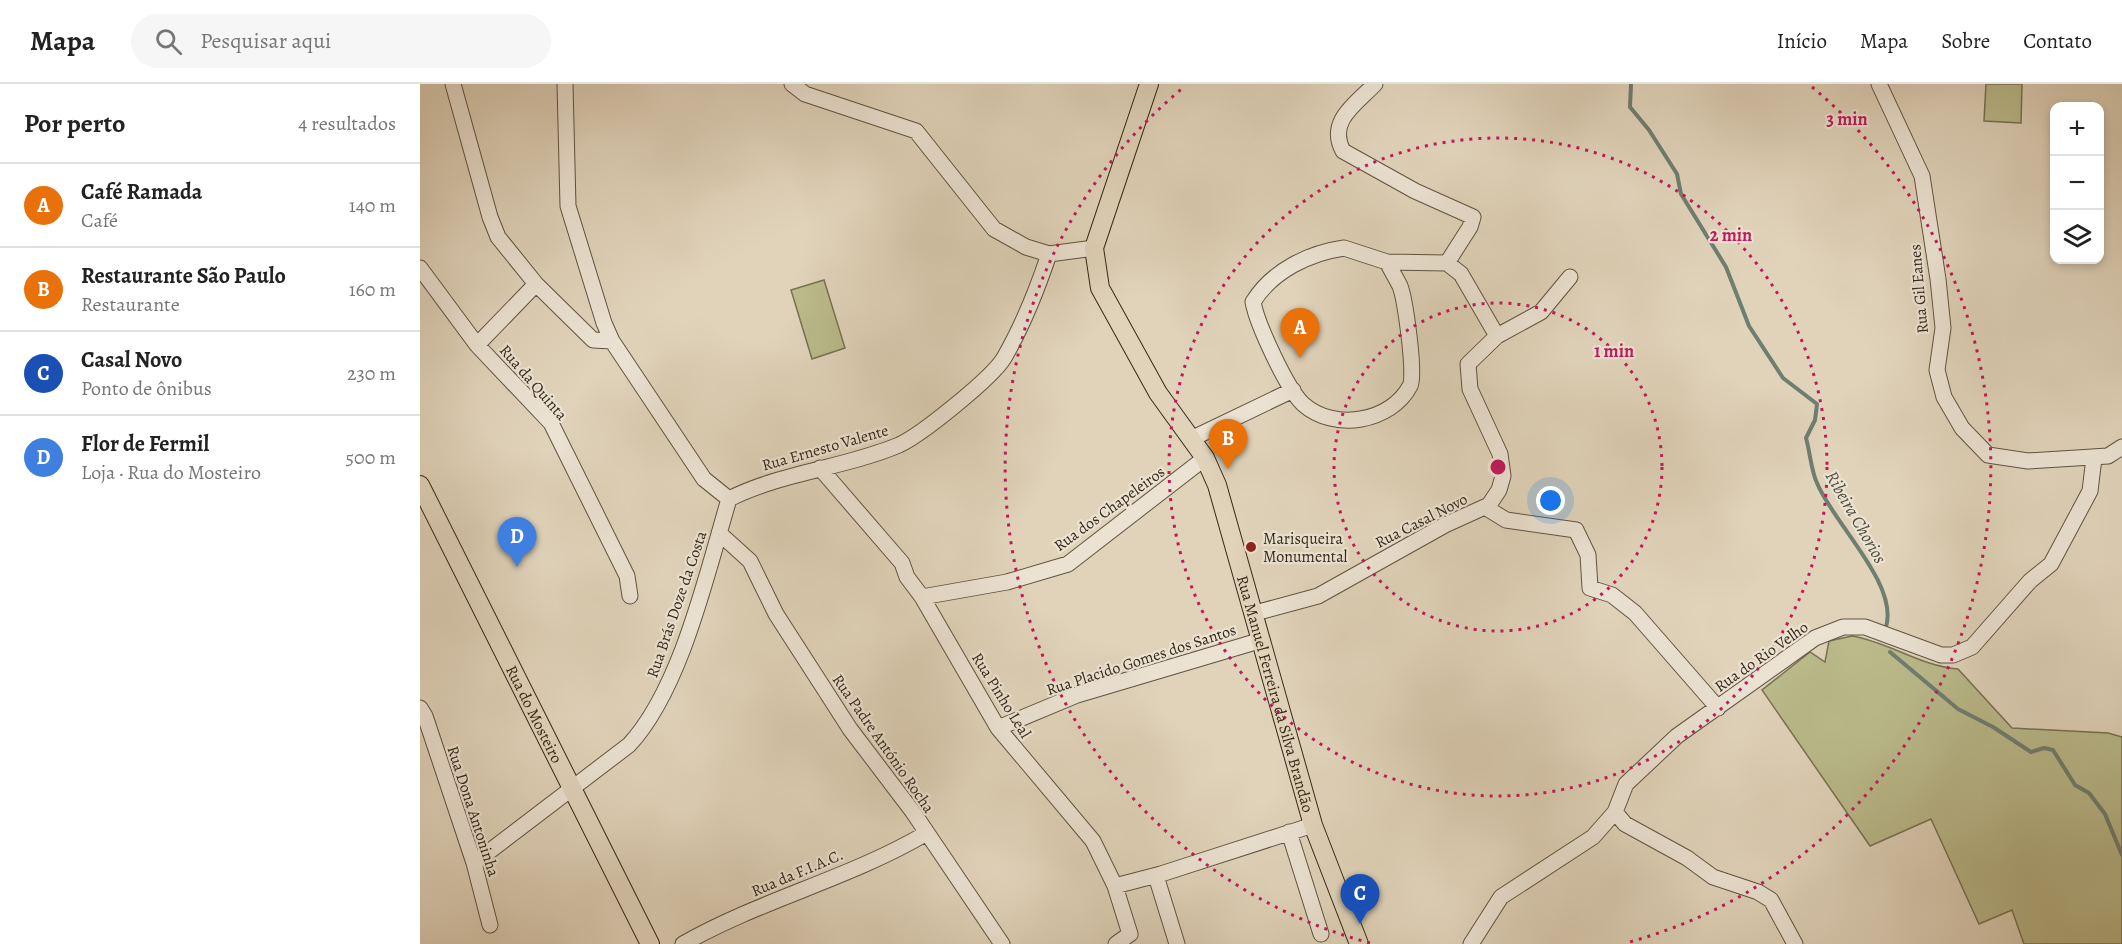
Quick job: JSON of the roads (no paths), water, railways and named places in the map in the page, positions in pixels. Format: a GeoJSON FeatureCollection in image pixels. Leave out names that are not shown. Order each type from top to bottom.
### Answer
{"type":"FeatureCollection","features":[{"type":"Feature","properties":{"kind":"main road","name":"Rua Manuel Ferreira da Silva Brandão"},"geometry":{"type":"LineString","coordinates":[[1149,84],[1094,248],[1100,288],[1158,393],[1205,458],[1217,485],[1313,825],[1359,944]]}},
{"type":"Feature","properties":{"kind":"main road","name":"Rua do Mosteiro"},"geometry":{"type":"LineString","coordinates":[[420,485],[650,944]]}},
{"type":"Feature","properties":{"kind":"street"},"geometry":{"type":"LineString","coordinates":[[453,84],[490,217],[498,237],[536,284],[594,340],[612,341]]}},
{"type":"Feature","properties":{"kind":"street"},"geometry":{"type":"LineString","coordinates":[[564,84],[568,206],[612,341],[704,479],[729,499]]}},
{"type":"Feature","properties":{"kind":"street"},"geometry":{"type":"LineString","coordinates":[[792,84],[805,94],[916,130],[994,229],[1026,247],[1049,254],[1094,248]]}},
{"type":"Feature","properties":{"kind":"street"},"geometry":{"type":"LineString","coordinates":[[1375,84],[1339,121],[1337,140],[1343,151],[1416,191],[1473,217],[1470,227],[1447,263]]}},
{"type":"Feature","properties":{"kind":"street","name":"Rua Gil Eanes"},"geometry":{"type":"LineString","coordinates":[[1879,84],[1922,176],[1943,328],[1937,370],[1944,397],[1962,428],[1988,455],[2028,461],[2108,456],[2122,447]]}},
{"type":"Feature","properties":{"kind":"street"},"geometry":{"type":"LineString","coordinates":[[1387,262],[1401,288],[1410,347],[1412,384],[1394,408],[1364,420],[1324,417],[1303,404],[1293,390],[1257,320],[1253,302],[1263,285],[1321,251],[1344,248],[1387,262],[1447,263],[1461,274],[1497,336],[1541,312],[1570,277]]}},
{"type":"Feature","properties":{"kind":"street","name":"Rua Ernesto Valente"},"geometry":{"type":"LineString","coordinates":[[729,499],[757,484],[900,444],[955,405],[1002,360],[1036,295],[1049,254]]}},
{"type":"Feature","properties":{"kind":"street","name":"Rua da Quinta"},"geometry":{"type":"LineString","coordinates":[[420,268],[477,345],[551,423],[627,576],[630,596]]}},
{"type":"Feature","properties":{"kind":"street"},"geometry":{"type":"LineString","coordinates":[[477,345],[536,284]]}},
{"type":"Feature","properties":{"kind":"street","name":"Rua Casal Novo"},"geometry":{"type":"LineString","coordinates":[[1255,613],[1318,596],[1445,525],[1490,505],[1499,490],[1503,476],[1500,454],[1470,389],[1468,364],[1497,336]]}},
{"type":"Feature","properties":{"kind":"street"},"geometry":{"type":"LineString","coordinates":[[1191,439],[1293,390]]}},
{"type":"Feature","properties":{"kind":"street","name":"Rua dos Chapeleiros"},"geometry":{"type":"LineString","coordinates":[[922,597],[1007,582],[1068,564],[1205,458]]}},
{"type":"Feature","properties":{"kind":"street","name":"Rua do Rio Velho"},"geometry":{"type":"LineString","coordinates":[[1471,944],[1501,897],[1593,837],[1615,812],[1626,784],[1677,736],[1815,638],[1843,627],[1865,627],[1941,655],[1953,655],[1972,647],[2030,581],[2051,564],[2090,491],[2094,458]]}},
{"type":"Feature","properties":{"kind":"street","name":"Rua Pinho Leal"},"geometry":{"type":"LineString","coordinates":[[820,468],[902,563],[907,577],[922,597],[998,728],[1093,841],[1115,886],[1130,934],[1116,944]]}},
{"type":"Feature","properties":{"kind":"street","name":"Rua Brás Doze da Costa"},"geometry":{"type":"LineString","coordinates":[[474,863],[629,746],[644,729],[668,687],[729,499]]}},
{"type":"Feature","properties":{"kind":"street"},"geometry":{"type":"LineString","coordinates":[[1485,507],[1506,520],[1576,530],[1588,555],[1590,588],[1612,595],[1635,613],[1718,708]]}},
{"type":"Feature","properties":{"kind":"street","name":"Rua Padre António Rocha"},"geometry":{"type":"LineString","coordinates":[[719,533],[750,561],[776,614],[850,729],[899,793],[1002,944]]}},
{"type":"Feature","properties":{"kind":"street","name":"Rua Placido Gomes dos Santos"},"geometry":{"type":"LineString","coordinates":[[998,728],[1077,695],[1262,640]]}},
{"type":"Feature","properties":{"kind":"street","name":"Rua Dona Antoninha"},"geometry":{"type":"LineString","coordinates":[[420,708],[425,716],[474,863],[490,925]]}},
{"type":"Feature","properties":{"kind":"street"},"geometry":{"type":"LineString","coordinates":[[1615,812],[1625,824],[1687,858],[1713,876],[1758,892],[1771,900],[1795,944]]}},
{"type":"Feature","properties":{"kind":"street"},"geometry":{"type":"LineString","coordinates":[[1115,886],[1156,876],[1313,825]]}},
{"type":"Feature","properties":{"kind":"street"},"geometry":{"type":"LineString","coordinates":[[1288,832],[1321,934]]}},
{"type":"Feature","properties":{"kind":"street","name":"Rua da F.I.A.C."},"geometry":{"type":"LineString","coordinates":[[683,944],[723,921],[797,893],[925,834]]}},
{"type":"Feature","properties":{"kind":"street"},"geometry":{"type":"LineString","coordinates":[[1156,876],[1177,944]]}},
{"type":"Feature","properties":{"kind":"waterway","name":"Ribeira Chorios"},"geometry":{"type":"LineString","coordinates":[[1631,84],[1630,107],[1649,130],[1677,174],[1681,194],[1726,267],[1749,326],[1783,378],[1817,404],[1815,420],[1806,438],[1815,478],[1825,499],[1874,573],[1883,592],[1887,610],[1886,627]]}},
{"type":"Feature","properties":{"kind":"waterway","name":"Ribeira Chorios"},"geometry":{"type":"LineString","coordinates":[[1890,652],[1958,709],[1993,727],[2031,752],[2044,748],[2053,750],[2075,785],[2089,793],[2105,814],[2122,855]]}},
{"type":"Feature","properties":{"kind":"place","name":"Café Ramada"},"geometry":{"type":"Point","coordinates":[1300,358]}},
{"type":"Feature","properties":{"kind":"place","name":"Restaurante São Paulo"},"geometry":{"type":"Point","coordinates":[1228,469]}},
{"type":"Feature","properties":{"kind":"place","name":"Marisqueira Monumental"},"geometry":{"type":"Point","coordinates":[1251,547]}},
{"type":"Feature","properties":{"kind":"place","name":"Flor de Fermil"},"geometry":{"type":"Point","coordinates":[517,567]}},
{"type":"Feature","properties":{"kind":"place","name":"Casal Novo"},"geometry":{"type":"Point","coordinates":[1360,924]}}]}
